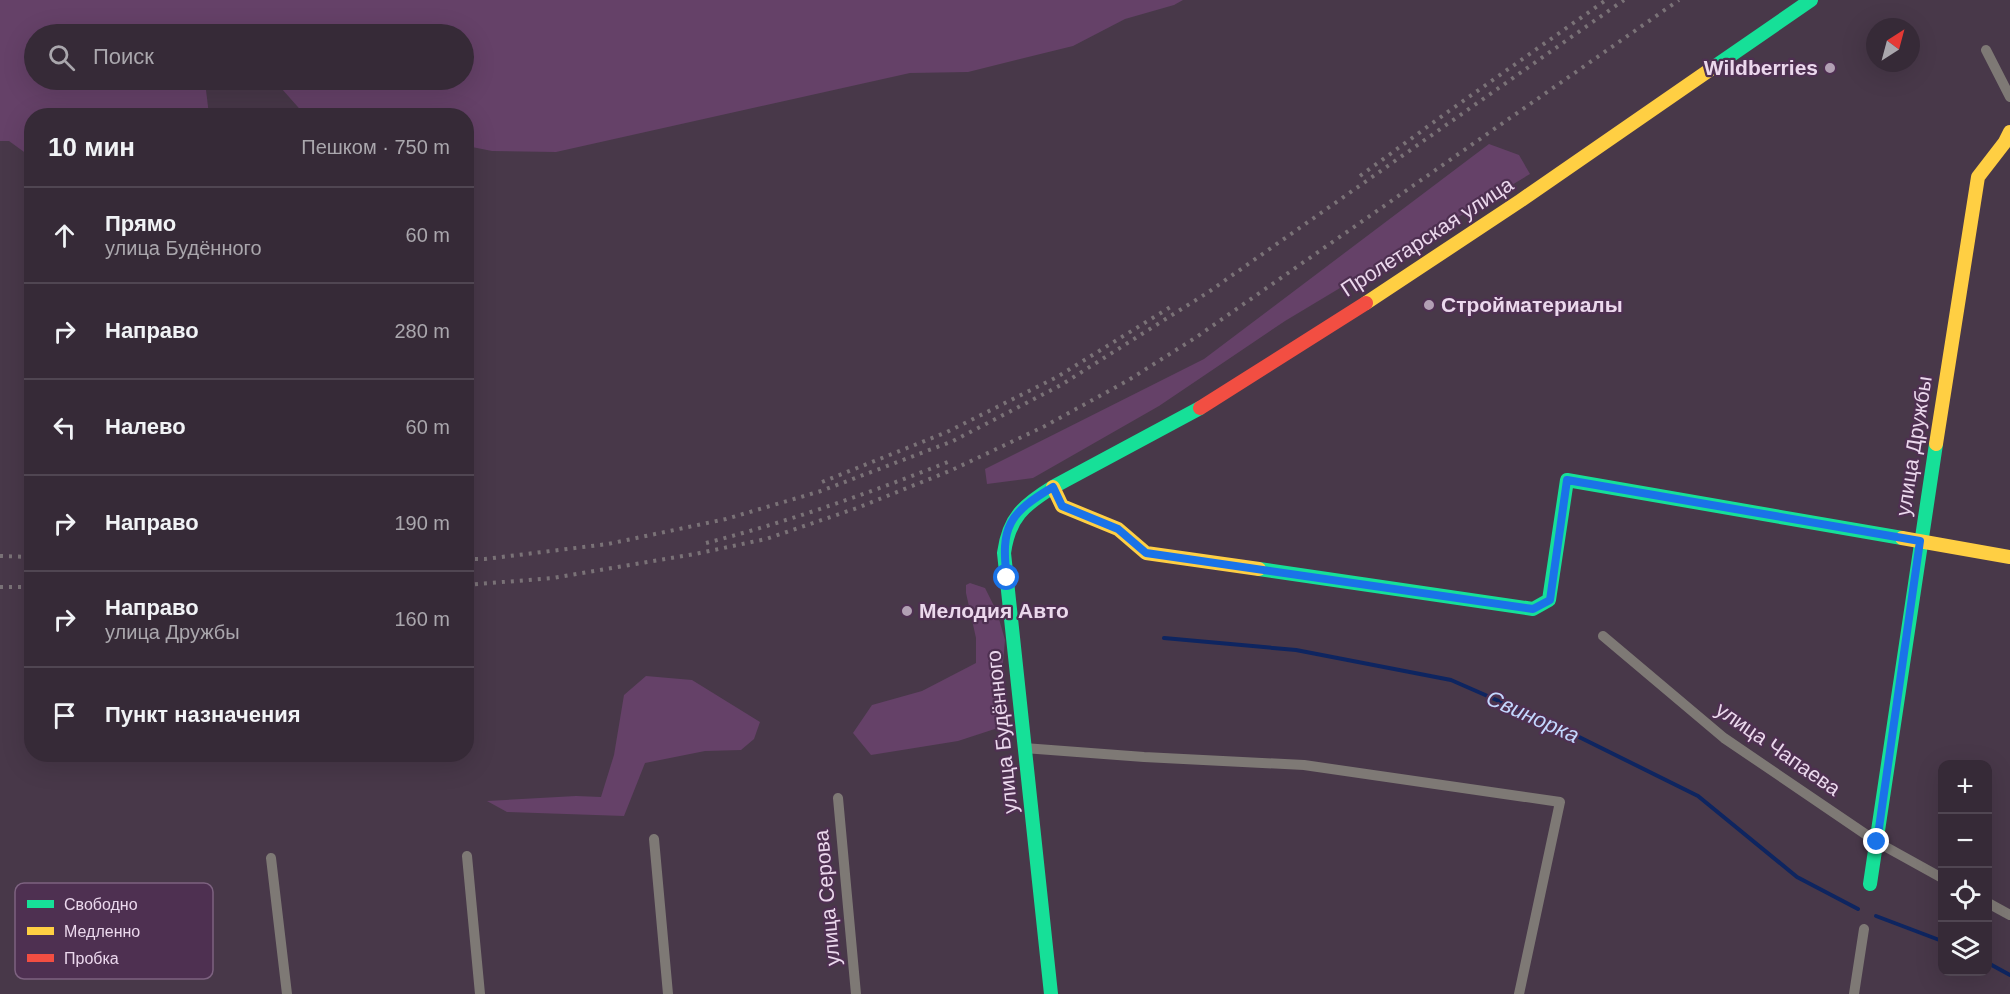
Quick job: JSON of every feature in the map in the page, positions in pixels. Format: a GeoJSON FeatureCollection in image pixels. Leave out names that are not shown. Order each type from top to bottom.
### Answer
{"type":"FeatureCollection","features":[{"type":"Feature","properties":{"kind":"street","name":"Пролетарская улица"},"geometry":{"type":"LineString","coordinates":[[1053,487],[1222,395],[1379,295],[1528,197],[1811,0]]}},
{"type":"Feature","properties":{"kind":"street"},"geometry":{"type":"LineString","coordinates":[[1986,50],[2010,97]]}},
{"type":"Feature","properties":{"kind":"street","name":"улица Дружбы"},"geometry":{"type":"LineString","coordinates":[[1870,884],[1920,541],[1978,177],[2010,132]]}},
{"type":"Feature","properties":{"kind":"street"},"geometry":{"type":"LineString","coordinates":[[1053,487],[1062,506],[1118,529],[1146,553],[1533,609],[1550,600],[1567,480],[2010,557]]}},
{"type":"Feature","properties":{"kind":"street","name":"улица Будённого"},"geometry":{"type":"LineString","coordinates":[[1051,994],[1004,553],[1005,537],[1018,512],[1053,487]]}},
{"type":"Feature","properties":{"kind":"street","name":"улица Чапаева"},"geometry":{"type":"LineString","coordinates":[[1603,636],[1724,738],[1877,842],[1938,876]]}},
{"type":"Feature","properties":{"kind":"street"},"geometry":{"type":"LineString","coordinates":[[1024,748],[1304,765],[1560,802],[1520,994]]}},
{"type":"Feature","properties":{"kind":"street","name":"улица Серова"},"geometry":{"type":"LineString","coordinates":[[838,798],[856,994]]}},
{"type":"Feature","properties":{"kind":"street"},"geometry":{"type":"LineString","coordinates":[[654,839],[668,994]]}},
{"type":"Feature","properties":{"kind":"street"},"geometry":{"type":"LineString","coordinates":[[467,856],[480,994]]}},
{"type":"Feature","properties":{"kind":"street"},"geometry":{"type":"LineString","coordinates":[[270,858],[287,994]]}},
{"type":"Feature","properties":{"kind":"street"},"geometry":{"type":"LineString","coordinates":[[1992,905],[2010,915]]}},
{"type":"Feature","properties":{"kind":"street"},"geometry":{"type":"LineString","coordinates":[[1854,994],[1864,929]]}},
{"type":"Feature","properties":{"kind":"shaded area"},"geometry":{"type":"Polygon","coordinates":[[[0,0],[1183,0],[1174,5],[1125,19],[1073,46],[968,72],[910,73],[556,152],[492,151],[474,147],[474,108],[299,108],[283,90],[474,90],[474,24],[24,24],[24,90],[206,90],[208,108],[24,108],[24,152],[9,141],[0,141],[0,0]]]}},
{"type":"Feature","properties":{"kind":"shaded area"},"geometry":{"type":"Polygon","coordinates":[[[1489,144],[1519,155],[1530,174],[1285,321],[1159,406],[1033,478],[987,484],[985,469],[1204,359],[1489,144]]]}},
{"type":"Feature","properties":{"kind":"shaded area"},"geometry":{"type":"Polygon","coordinates":[[[970,583],[985,588],[997,612],[1005,640],[1003,663],[1007,725],[958,741],[871,755],[853,733],[872,705],[922,691],[976,663],[976,638],[966,593],[966,585],[970,583]]]}},
{"type":"Feature","properties":{"kind":"shaded area"},"geometry":{"type":"Polygon","coordinates":[[[646,676],[692,680],[760,722],[754,739],[741,750],[705,751],[645,763],[624,816],[507,812],[487,801],[576,796],[601,797],[614,755],[624,695],[646,676]]]}},
{"type":"Feature","properties":{"kind":"waterway","name":"Свинорка"},"geometry":{"type":"LineString","coordinates":[[1164,638],[1296,650],[1451,680],[1563,729],[1698,796],[1797,877],[1858,909]]}},
{"type":"Feature","properties":{"kind":"waterway"},"geometry":{"type":"LineString","coordinates":[[1876,916],[1938,939]]}},
{"type":"Feature","properties":{"kind":"waterway"},"geometry":{"type":"LineString","coordinates":[[1992,965],[2010,975]]}},
{"type":"Feature","properties":{"kind":"railway"},"geometry":{"type":"LineString","coordinates":[[1360,176],[1606,0]]}},
{"type":"Feature","properties":{"kind":"railway"},"geometry":{"type":"LineString","coordinates":[[474,559],[608,544],[726,519],[821,491],[953,441],[1061,385],[1207,293],[1624,0]]}},
{"type":"Feature","properties":{"kind":"railway"},"geometry":{"type":"LineString","coordinates":[[474,584],[553,578],[695,554],[766,539],[857,508],[952,470],[1045,426],[1127,381],[1195,338],[1679,0]]}},
{"type":"Feature","properties":{"kind":"railway"},"geometry":{"type":"LineString","coordinates":[[822,482],[947,432],[1057,377],[1172,306]]}},
{"type":"Feature","properties":{"kind":"railway"},"geometry":{"type":"LineString","coordinates":[[706,543],[831,505],[953,460]]}},
{"type":"Feature","properties":{"kind":"railway"},"geometry":{"type":"LineString","coordinates":[[0,556],[24,557]]}},
{"type":"Feature","properties":{"kind":"railway"},"geometry":{"type":"LineString","coordinates":[[0,587],[24,587]]}},
{"type":"Feature","properties":{"kind":"traffic: fast"},"geometry":{"type":"LineString","coordinates":[[1711,69],[1811,0]]}},
{"type":"Feature","properties":{"kind":"traffic: fast"},"geometry":{"type":"LineString","coordinates":[[1051,994],[1004,553],[1006,541],[1014,521],[1026,506],[1053,487],[1200,408]]}},
{"type":"Feature","properties":{"kind":"traffic: fast"},"geometry":{"type":"LineString","coordinates":[[1870,884],[1936,444]]}},
{"type":"Feature","properties":{"kind":"traffic: fast"},"geometry":{"type":"LineString","coordinates":[[1259,569],[1533,609],[1549,600],[1567,480],[1902,538]]}},
{"type":"Feature","properties":{"kind":"traffic: slow"},"geometry":{"type":"LineString","coordinates":[[1366,303],[1520,201],[1711,69]]}},
{"type":"Feature","properties":{"kind":"traffic: slow"},"geometry":{"type":"LineString","coordinates":[[1936,444],[1978,177],[2010,132]]}},
{"type":"Feature","properties":{"kind":"traffic: slow"},"geometry":{"type":"LineString","coordinates":[[1053,487],[1062,506],[1118,529],[1146,553],[1259,569]]}},
{"type":"Feature","properties":{"kind":"traffic: slow"},"geometry":{"type":"LineString","coordinates":[[1902,538],[2010,557]]}},
{"type":"Feature","properties":{"kind":"traffic: jam"},"geometry":{"type":"LineString","coordinates":[[1200,408],[1366,303]]}},
{"type":"Feature","properties":{"kind":"place","name":"Wildberries"},"geometry":{"type":"Point","coordinates":[1830,68]}},
{"type":"Feature","properties":{"kind":"place","name":"Стройматериалы"},"geometry":{"type":"Point","coordinates":[1429,305]}},
{"type":"Feature","properties":{"kind":"place","name":"Мелодия Авто"},"geometry":{"type":"Point","coordinates":[907,611]}},
{"type":"Feature","properties":{"kind":"route"},"geometry":{"type":"LineString","coordinates":[[1007,578],[1005,537],[1014,518],[1024,506],[1053,487],[1062,506],[1118,529],[1146,553],[1533,609],[1550,600],[1567,480],[1920,541],[1877,842]]}}]}
